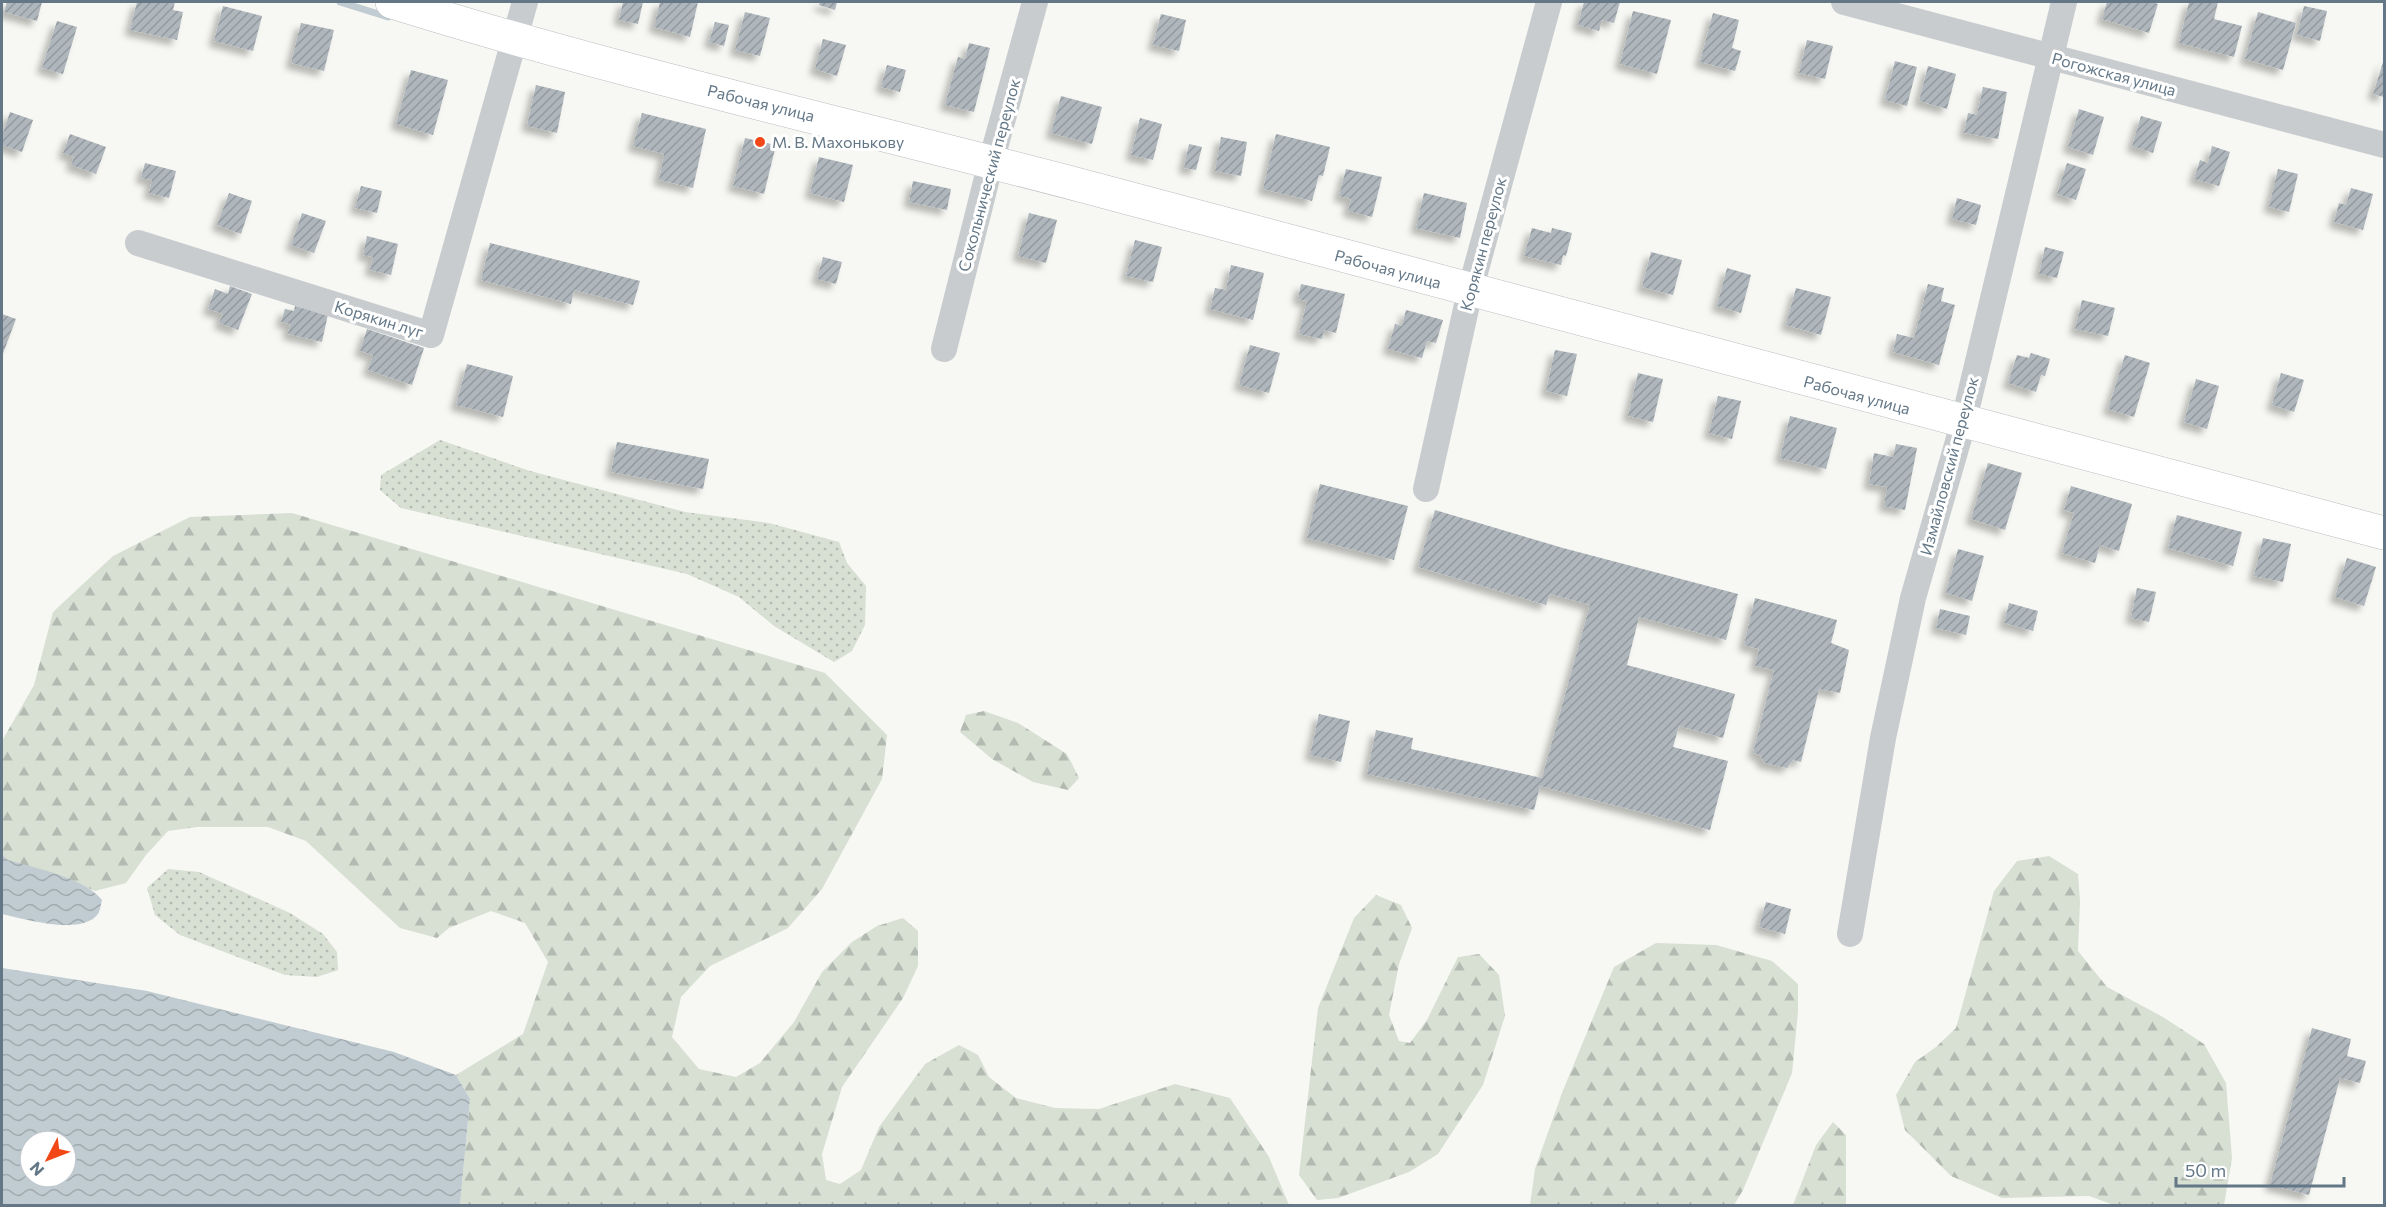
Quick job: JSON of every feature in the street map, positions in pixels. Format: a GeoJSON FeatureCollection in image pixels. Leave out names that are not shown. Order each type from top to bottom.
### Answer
{"type":"FeatureCollection","features":[{"type":"Feature","properties":{"kind":"main road","name":"Рабочая улица"},"geometry":{"type":"LineString","coordinates":[[392,2],[516,40],[991,162],[1963,424],[2385,533]]}},
{"type":"Feature","properties":{"kind":"street"},"geometry":{"type":"LineString","coordinates":[[516,40],[525,2]]}},
{"type":"Feature","properties":{"kind":"street","name":"Сокольнический переулок"},"geometry":{"type":"LineString","coordinates":[[945,349],[991,162],[1035,2]]}},
{"type":"Feature","properties":{"kind":"street","name":"Корякин переулок"},"geometry":{"type":"LineString","coordinates":[[1426,489],[1470,291],[1549,2]]}},
{"type":"Feature","properties":{"kind":"street","name":"Рогожская улица"},"geometry":{"type":"LineString","coordinates":[[1844,2],[2385,145]]}},
{"type":"Feature","properties":{"kind":"street","name":"Измайловский переулок"},"geometry":{"type":"LineString","coordinates":[[1850,934],[1883,738],[1913,598],[1963,424],[2064,2]]}},
{"type":"Feature","properties":{"kind":"street","name":"Корякин луг"},"geometry":{"type":"LineString","coordinates":[[138,243],[431,335],[516,40]]}},
{"type":"Feature","properties":{"kind":"green space"},"geometry":{"type":"Polygon","coordinates":[[[440,440],[530,471],[685,512],[769,523],[839,542],[847,563],[866,586],[865,625],[852,651],[834,662],[774,626],[739,597],[687,574],[401,508],[380,490],[381,475],[440,440]]]}},
{"type":"Feature","properties":{"kind":"green space"},"geometry":{"type":"Polygon","coordinates":[[[292,513],[825,673],[887,735],[882,779],[822,889],[788,928],[710,966],[681,997],[672,1037],[699,1069],[736,1077],[760,1063],[794,1022],[822,972],[852,942],[877,926],[903,918],[918,931],[918,966],[903,998],[842,1087],[822,1154],[826,1180],[840,1184],[861,1170],[879,1127],[925,1064],[959,1045],[978,1055],[989,1077],[1016,1098],[1055,1108],[1099,1109],[1175,1084],[1230,1098],[1269,1157],[1289,1205],[460,1205],[470,1099],[456,1075],[523,1034],[548,962],[525,923],[491,911],[449,928],[437,938],[400,928],[306,841],[268,827],[197,827],[168,831],[146,855],[126,883],[95,891],[8,860],[2,854],[2,741],[34,685],[53,612],[113,556],[190,517],[292,513]]]}},
{"type":"Feature","properties":{"kind":"green space"},"geometry":{"type":"Polygon","coordinates":[[[984,711],[1018,723],[1067,754],[1079,778],[1068,790],[1033,782],[992,759],[960,732],[966,715],[984,711]]]}},
{"type":"Feature","properties":{"kind":"green space"},"geometry":{"type":"Polygon","coordinates":[[[2049,856],[2078,874],[2080,901],[2078,951],[2107,987],[2163,1017],[2204,1044],[2226,1083],[2232,1158],[2224,1205],[2114,1205],[2089,1196],[2002,1198],[1951,1176],[1905,1130],[1896,1095],[1915,1062],[1936,1047],[1956,1028],[1994,891],[2017,861],[2049,856]]]}},
{"type":"Feature","properties":{"kind":"green space"},"geometry":{"type":"Polygon","coordinates":[[[168,869],[199,872],[290,913],[323,934],[337,952],[338,970],[317,977],[285,975],[180,935],[155,915],[147,888],[168,869]]]}},
{"type":"Feature","properties":{"kind":"green space"},"geometry":{"type":"Polygon","coordinates":[[[1376,895],[1401,905],[1412,928],[1399,964],[1389,1015],[1399,1041],[1410,1043],[1427,1020],[1458,957],[1479,954],[1499,975],[1505,1016],[1483,1085],[1438,1154],[1409,1172],[1338,1198],[1317,1200],[1299,1175],[1318,1008],[1354,918],[1376,895]]]}},
{"type":"Feature","properties":{"kind":"green space"},"geometry":{"type":"Polygon","coordinates":[[[1656,943],[1716,945],[1772,961],[1798,984],[1798,1012],[1792,1073],[1743,1190],[1734,1205],[1530,1205],[1535,1169],[1562,1093],[1614,967],[1656,943]]]}},
{"type":"Feature","properties":{"kind":"green space"},"geometry":{"type":"Polygon","coordinates":[[[1833,1122],[1846,1135],[1846,1205],[1793,1205],[1816,1145],[1833,1122]]]}},
{"type":"Feature","properties":{"kind":"water"},"geometry":{"type":"Polygon","coordinates":[[[2,854],[8,860],[59,875],[94,892],[102,900],[98,914],[90,921],[66,925],[2,914],[2,854]]]}},
{"type":"Feature","properties":{"kind":"water"},"geometry":{"type":"Polygon","coordinates":[[[2,968],[147,991],[394,1052],[456,1075],[470,1099],[460,1205],[2,1205],[2,968]]]}},
{"type":"Feature","properties":{"kind":"building"},"geometry":{"type":"Polygon","coordinates":[[[7,2],[42,2],[37,21],[4,12],[7,2]]]}},
{"type":"Feature","properties":{"kind":"building"},"geometry":{"type":"Polygon","coordinates":[[[137,2],[175,2],[173,10],[183,12],[177,40],[130,30],[137,2]]]}},
{"type":"Feature","properties":{"kind":"building"},"geometry":{"type":"Polygon","coordinates":[[[623,2],[643,2],[638,24],[619,20],[623,2]]]}},
{"type":"Feature","properties":{"kind":"building"},"geometry":{"type":"Polygon","coordinates":[[[660,2],[698,2],[690,37],[654,27],[660,2]]]}},
{"type":"Feature","properties":{"kind":"building"},"geometry":{"type":"Polygon","coordinates":[[[820,2],[837,2],[835,10],[819,5],[820,2]]]}},
{"type":"Feature","properties":{"kind":"building"},"geometry":{"type":"Polygon","coordinates":[[[1584,2],[1620,2],[1614,23],[1602,20],[1599,31],[1578,25],[1584,2]]]}},
{"type":"Feature","properties":{"kind":"building"},"geometry":{"type":"Polygon","coordinates":[[[2107,2],[2158,4],[2149,33],[2102,19],[2107,2]]]}},
{"type":"Feature","properties":{"kind":"building"},"geometry":{"type":"Polygon","coordinates":[[[2189,2],[2218,2],[2214,19],[2242,26],[2234,57],[2179,43],[2189,2]]]}},
{"type":"Feature","properties":{"kind":"building"},"geometry":{"type":"Polygon","coordinates":[[[223,6],[262,16],[253,51],[214,41],[223,6]]]}},
{"type":"Feature","properties":{"kind":"building"},"geometry":{"type":"Polygon","coordinates":[[[2304,6],[2327,11],[2320,41],[2297,35],[2304,6]]]}},
{"type":"Feature","properties":{"kind":"building"},"geometry":{"type":"Polygon","coordinates":[[[1633,11],[1671,20],[1657,74],[1620,64],[1633,11]]]}},
{"type":"Feature","properties":{"kind":"building"},"geometry":{"type":"Polygon","coordinates":[[[745,12],[770,18],[760,56],[735,50],[745,12]]]}},
{"type":"Feature","properties":{"kind":"building"},"geometry":{"type":"Polygon","coordinates":[[[2258,12],[2296,23],[2283,70],[2245,59],[2258,12]]]}},
{"type":"Feature","properties":{"kind":"building"},"geometry":{"type":"Polygon","coordinates":[[[1713,13],[1739,20],[1732,48],[1741,51],[1735,71],[1700,62],[1713,13]]]}},
{"type":"Feature","properties":{"kind":"building"},"geometry":{"type":"Polygon","coordinates":[[[1161,14],[1186,20],[1179,51],[1153,45],[1161,14]]]}},
{"type":"Feature","properties":{"kind":"building"},"geometry":{"type":"Polygon","coordinates":[[[57,21],[77,27],[63,74],[42,68],[57,21]]]}},
{"type":"Feature","properties":{"kind":"building"},"geometry":{"type":"Polygon","coordinates":[[[715,22],[729,25],[724,46],[709,42],[715,22]]]}},
{"type":"Feature","properties":{"kind":"building"},"geometry":{"type":"Polygon","coordinates":[[[301,23],[334,30],[324,71],[291,63],[301,23]]]}},
{"type":"Feature","properties":{"kind":"building"},"geometry":{"type":"Polygon","coordinates":[[[823,39],[846,45],[837,76],[815,69],[823,39]]]}},
{"type":"Feature","properties":{"kind":"building"},"geometry":{"type":"Polygon","coordinates":[[[1807,40],[1833,46],[1825,79],[1799,73],[1807,40]]]}},
{"type":"Feature","properties":{"kind":"building"},"geometry":{"type":"Polygon","coordinates":[[[969,43],[990,48],[974,112],[945,105],[958,57],[965,59],[969,43]]]}},
{"type":"Feature","properties":{"kind":"building"},"geometry":{"type":"Polygon","coordinates":[[[2384,59],[2384,97],[2373,94],[2384,59]]]}},
{"type":"Feature","properties":{"kind":"building"},"geometry":{"type":"Polygon","coordinates":[[[1895,61],[1917,67],[1907,106],[1885,100],[1895,61]]]}},
{"type":"Feature","properties":{"kind":"building"},"geometry":{"type":"Polygon","coordinates":[[[887,65],[906,70],[900,92],[881,87],[887,65]]]}},
{"type":"Feature","properties":{"kind":"building"},"geometry":{"type":"Polygon","coordinates":[[[1928,66],[1956,74],[1947,109],[1919,101],[1928,66]]]}},
{"type":"Feature","properties":{"kind":"building"},"geometry":{"type":"Polygon","coordinates":[[[411,70],[448,80],[433,135],[396,124],[411,70]]]}},
{"type":"Feature","properties":{"kind":"building"},"geometry":{"type":"Polygon","coordinates":[[[536,85],[565,92],[557,133],[527,126],[536,85]]]}},
{"type":"Feature","properties":{"kind":"building"},"geometry":{"type":"Polygon","coordinates":[[[1983,87],[2007,92],[1998,139],[1964,133],[1968,113],[1977,115],[1983,87]]]}},
{"type":"Feature","properties":{"kind":"building"},"geometry":{"type":"Polygon","coordinates":[[[1061,96],[1102,107],[1092,144],[1051,133],[1061,96]]]}},
{"type":"Feature","properties":{"kind":"building"},"geometry":{"type":"Polygon","coordinates":[[[2079,109],[2104,117],[2093,155],[2068,147],[2079,109]]]}},
{"type":"Feature","properties":{"kind":"building"},"geometry":{"type":"Polygon","coordinates":[[[10,112],[33,120],[22,152],[2,145],[2,136],[10,112]]]}},
{"type":"Feature","properties":{"kind":"building"},"geometry":{"type":"Polygon","coordinates":[[[642,113],[706,129],[693,188],[659,180],[664,154],[633,146],[642,113]]]}},
{"type":"Feature","properties":{"kind":"building"},"geometry":{"type":"Polygon","coordinates":[[[2141,116],[2162,122],[2153,153],[2132,146],[2141,116]]]}},
{"type":"Feature","properties":{"kind":"building"},"geometry":{"type":"Polygon","coordinates":[[[1140,118],[1162,124],[1153,160],[1131,155],[1140,118]]]}},
{"type":"Feature","properties":{"kind":"building"},"geometry":{"type":"Polygon","coordinates":[[[70,134],[106,147],[96,174],[71,165],[74,157],[63,153],[70,134]]]}},
{"type":"Feature","properties":{"kind":"building"},"geometry":{"type":"Polygon","coordinates":[[[1276,134],[1330,147],[1323,176],[1319,175],[1312,201],[1263,189],[1276,134]]]}},
{"type":"Feature","properties":{"kind":"building"},"geometry":{"type":"Polygon","coordinates":[[[1221,137],[1247,142],[1241,176],[1215,171],[1221,137]]]}},
{"type":"Feature","properties":{"kind":"building"},"geometry":{"type":"Polygon","coordinates":[[[745,138],[776,145],[764,194],[733,186],[745,138]]]}},
{"type":"Feature","properties":{"kind":"building"},"geometry":{"type":"Polygon","coordinates":[[[1189,144],[1202,147],[1196,170],[1184,168],[1189,144]]]}},
{"type":"Feature","properties":{"kind":"building"},"geometry":{"type":"Polygon","coordinates":[[[2212,146],[2230,152],[2219,186],[2194,179],[2200,160],[2208,163],[2212,146]]]}},
{"type":"Feature","properties":{"kind":"building"},"geometry":{"type":"Polygon","coordinates":[[[819,157],[853,165],[844,202],[810,193],[819,157]]]}},
{"type":"Feature","properties":{"kind":"building"},"geometry":{"type":"Polygon","coordinates":[[[145,163],[176,171],[169,198],[149,193],[152,180],[141,178],[145,163]]]}},
{"type":"Feature","properties":{"kind":"building"},"geometry":{"type":"Polygon","coordinates":[[[2067,163],[2086,169],[2076,200],[2057,194],[2067,163]]]}},
{"type":"Feature","properties":{"kind":"building"},"geometry":{"type":"Polygon","coordinates":[[[1346,169],[1382,177],[1372,217],[1348,211],[1351,199],[1339,196],[1346,169]]]}},
{"type":"Feature","properties":{"kind":"building"},"geometry":{"type":"Polygon","coordinates":[[[2278,169],[2298,174],[2289,212],[2269,207],[2278,169]]]}},
{"type":"Feature","properties":{"kind":"building"},"geometry":{"type":"Polygon","coordinates":[[[913,181],[951,189],[947,210],[909,202],[913,181]]]}},
{"type":"Feature","properties":{"kind":"building"},"geometry":{"type":"Polygon","coordinates":[[[361,186],[382,191],[377,213],[355,208],[361,186]]]}},
{"type":"Feature","properties":{"kind":"building"},"geometry":{"type":"Polygon","coordinates":[[[2351,188],[2373,194],[2363,230],[2334,222],[2339,203],[2346,205],[2351,188]]]}},
{"type":"Feature","properties":{"kind":"building"},"geometry":{"type":"Polygon","coordinates":[[[229,193],[252,201],[241,234],[217,225],[229,193]]]}},
{"type":"Feature","properties":{"kind":"building"},"geometry":{"type":"Polygon","coordinates":[[[1424,193],[1467,203],[1460,238],[1416,228],[1424,193]]]}},
{"type":"Feature","properties":{"kind":"building"},"geometry":{"type":"Polygon","coordinates":[[[1957,198],[1981,205],[1976,225],[1952,219],[1957,198]]]}},
{"type":"Feature","properties":{"kind":"building"},"geometry":{"type":"Polygon","coordinates":[[[302,213],[326,221],[314,253],[291,245],[302,213]]]}},
{"type":"Feature","properties":{"kind":"building"},"geometry":{"type":"Polygon","coordinates":[[[1029,213],[1057,220],[1046,263],[1018,256],[1029,213]]]}},
{"type":"Feature","properties":{"kind":"building"},"geometry":{"type":"Polygon","coordinates":[[[1532,228],[1551,233],[1552,228],[1572,233],[1566,256],[1563,255],[1561,265],[1524,256],[1532,228]]]}},
{"type":"Feature","properties":{"kind":"building"},"geometry":{"type":"Polygon","coordinates":[[[367,236],[398,244],[391,275],[370,270],[373,257],[363,255],[367,236]]]}},
{"type":"Feature","properties":{"kind":"building"},"geometry":{"type":"Polygon","coordinates":[[[1135,240],[1162,247],[1153,282],[1126,276],[1135,240]]]}},
{"type":"Feature","properties":{"kind":"building"},"geometry":{"type":"Polygon","coordinates":[[[490,243],[640,281],[633,305],[574,290],[571,304],[481,280],[490,243]]]}},
{"type":"Feature","properties":{"kind":"building"},"geometry":{"type":"Polygon","coordinates":[[[2045,247],[2064,252],[2057,278],[2039,274],[2045,247]]]}},
{"type":"Feature","properties":{"kind":"building"},"geometry":{"type":"Polygon","coordinates":[[[1651,252],[1682,260],[1673,295],[1642,287],[1651,252]]]}},
{"type":"Feature","properties":{"kind":"building"},"geometry":{"type":"Polygon","coordinates":[[[823,257],[842,262],[836,284],[817,279],[823,257]]]}},
{"type":"Feature","properties":{"kind":"building"},"geometry":{"type":"Polygon","coordinates":[[[1231,265],[1264,273],[1253,320],[1210,309],[1215,288],[1226,290],[1231,265]]]}},
{"type":"Feature","properties":{"kind":"building"},"geometry":{"type":"Polygon","coordinates":[[[1727,268],[1751,275],[1741,313],[1717,306],[1727,268]]]}},
{"type":"Feature","properties":{"kind":"building"},"geometry":{"type":"Polygon","coordinates":[[[1301,284],[1345,294],[1336,333],[1324,330],[1322,339],[1299,334],[1307,301],[1298,299],[1301,284]]]}},
{"type":"Feature","properties":{"kind":"building"},"geometry":{"type":"Polygon","coordinates":[[[1928,284],[1944,288],[1941,301],[1955,305],[1939,365],[1893,352],[1897,334],[1914,338],[1928,284]]]}},
{"type":"Feature","properties":{"kind":"building"},"geometry":{"type":"Polygon","coordinates":[[[230,286],[252,294],[238,330],[219,323],[223,314],[208,309],[215,289],[228,294],[230,286]]]}},
{"type":"Feature","properties":{"kind":"building"},"geometry":{"type":"Polygon","coordinates":[[[1796,288],[1831,297],[1821,335],[1786,325],[1796,288]]]}},
{"type":"Feature","properties":{"kind":"building"},"geometry":{"type":"Polygon","coordinates":[[[2082,300],[2115,308],[2108,336],[2075,329],[2082,300]]]}},
{"type":"Feature","properties":{"kind":"building"},"geometry":{"type":"Polygon","coordinates":[[[295,306],[328,314],[322,342],[288,334],[290,324],[281,322],[285,309],[294,311],[295,306]]]}},
{"type":"Feature","properties":{"kind":"building"},"geometry":{"type":"Polygon","coordinates":[[[1406,310],[1443,320],[1436,343],[1427,341],[1422,358],[1388,349],[1395,324],[1402,326],[1406,310]]]}},
{"type":"Feature","properties":{"kind":"building"},"geometry":{"type":"Polygon","coordinates":[[[2,314],[16,319],[2,356],[2,314]]]}},
{"type":"Feature","properties":{"kind":"building"},"geometry":{"type":"Polygon","coordinates":[[[367,329],[424,348],[412,385],[368,370],[373,355],[360,351],[367,329]]]}},
{"type":"Feature","properties":{"kind":"building"},"geometry":{"type":"Polygon","coordinates":[[[1250,345],[1280,353],[1269,393],[1239,385],[1250,345]]]}},
{"type":"Feature","properties":{"kind":"building"},"geometry":{"type":"Polygon","coordinates":[[[1555,350],[1577,354],[1567,396],[1546,391],[1555,350]]]}},
{"type":"Feature","properties":{"kind":"building"},"geometry":{"type":"Polygon","coordinates":[[[2031,353],[2050,359],[2045,376],[2041,375],[2036,392],[2008,383],[2017,355],[2029,358],[2031,353]]]}},
{"type":"Feature","properties":{"kind":"building"},"geometry":{"type":"Polygon","coordinates":[[[2125,355],[2150,363],[2134,417],[2108,409],[2125,355]]]}},
{"type":"Feature","properties":{"kind":"building"},"geometry":{"type":"Polygon","coordinates":[[[467,364],[513,376],[503,417],[456,405],[467,364]]]}},
{"type":"Feature","properties":{"kind":"building"},"geometry":{"type":"Polygon","coordinates":[[[1638,373],[1663,379],[1653,422],[1628,416],[1638,373]]]}},
{"type":"Feature","properties":{"kind":"building"},"geometry":{"type":"Polygon","coordinates":[[[2281,373],[2304,380],[2294,412],[2272,405],[2281,373]]]}},
{"type":"Feature","properties":{"kind":"building"},"geometry":{"type":"Polygon","coordinates":[[[2196,379],[2219,386],[2207,429],[2184,422],[2196,379]]]}},
{"type":"Feature","properties":{"kind":"building"},"geometry":{"type":"Polygon","coordinates":[[[1718,396],[1741,401],[1732,439],[1709,433],[1718,396]]]}},
{"type":"Feature","properties":{"kind":"building"},"geometry":{"type":"Polygon","coordinates":[[[1790,416],[1837,428],[1826,469],[1780,458],[1790,416]]]}},
{"type":"Feature","properties":{"kind":"building"},"geometry":{"type":"Polygon","coordinates":[[[617,442],[709,459],[703,489],[611,472],[617,442]]]}},
{"type":"Feature","properties":{"kind":"building"},"geometry":{"type":"Polygon","coordinates":[[[1896,444],[1917,448],[1905,510],[1884,506],[1887,487],[1869,484],[1874,453],[1893,457],[1896,444]]]}},
{"type":"Feature","properties":{"kind":"building"},"geometry":{"type":"Polygon","coordinates":[[[1988,463],[2022,473],[2005,530],[1971,519],[1988,463]]]}},
{"type":"Feature","properties":{"kind":"building"},"geometry":{"type":"Polygon","coordinates":[[[1320,484],[1408,506],[1394,560],[1307,538],[1320,484]]]}},
{"type":"Feature","properties":{"kind":"building"},"geometry":{"type":"Polygon","coordinates":[[[2071,486],[2132,504],[2119,551],[2100,545],[2095,563],[2062,553],[2074,513],[2064,510],[2071,486]]]}},
{"type":"Feature","properties":{"kind":"building"},"geometry":{"type":"Polygon","coordinates":[[[1435,510],[1563,548],[1738,594],[1726,640],[1639,617],[1627,665],[1735,694],[1723,738],[1679,726],[1673,747],[1728,761],[1710,830],[1540,786],[1534,810],[1367,774],[1376,730],[1413,738],[1411,749],[1542,778],[1590,605],[1550,594],[1546,605],[1418,567],[1435,510]]]}},
{"type":"Feature","properties":{"kind":"building"},"geometry":{"type":"Polygon","coordinates":[[[2177,515],[2242,532],[2233,566],[2168,548],[2177,515]]]}},
{"type":"Feature","properties":{"kind":"building"},"geometry":{"type":"Polygon","coordinates":[[[2263,538],[2291,544],[2283,582],[2254,576],[2263,538]]]}},
{"type":"Feature","properties":{"kind":"building"},"geometry":{"type":"Polygon","coordinates":[[[1958,549],[1984,556],[1972,601],[1946,593],[1958,549]]]}},
{"type":"Feature","properties":{"kind":"building"},"geometry":{"type":"Polygon","coordinates":[[[2347,558],[2376,567],[2364,606],[2335,597],[2347,558]]]}},
{"type":"Feature","properties":{"kind":"building"},"geometry":{"type":"Polygon","coordinates":[[[2137,588],[2156,592],[2149,622],[2131,618],[2137,588]]]}},
{"type":"Feature","properties":{"kind":"building"},"geometry":{"type":"Polygon","coordinates":[[[1755,598],[1837,620],[1831,643],[1849,650],[1840,693],[1819,689],[1801,762],[1793,760],[1787,768],[1764,763],[1760,755],[1753,753],[1774,670],[1755,666],[1759,649],[1744,645],[1755,598]]]}},
{"type":"Feature","properties":{"kind":"building"},"geometry":{"type":"Polygon","coordinates":[[[2009,603],[2038,611],[2033,631],[2004,623],[2009,603]]]}},
{"type":"Feature","properties":{"kind":"building"},"geometry":{"type":"Polygon","coordinates":[[[1940,609],[1970,616],[1966,635],[1936,628],[1940,609]]]}},
{"type":"Feature","properties":{"kind":"building"},"geometry":{"type":"Polygon","coordinates":[[[1319,714],[1350,721],[1341,762],[1310,755],[1319,714]]]}},
{"type":"Feature","properties":{"kind":"building"},"geometry":{"type":"Polygon","coordinates":[[[1766,902],[1791,909],[1785,934],[1759,927],[1766,902]]]}},
{"type":"Feature","properties":{"kind":"building"},"geometry":{"type":"Polygon","coordinates":[[[2312,1028],[2351,1039],[2347,1056],[2366,1061],[2360,1083],[2340,1078],[2309,1195],[2270,1185],[2312,1028]]]}},
{"type":"Feature","properties":{"kind":"waterway"},"geometry":{"type":"LineString","coordinates":[[340,2],[388,17]]}},
{"type":"Feature","properties":{"kind":"place","name":"М. В. Махонькову"},"geometry":{"type":"Point","coordinates":[760,142]}}]}
